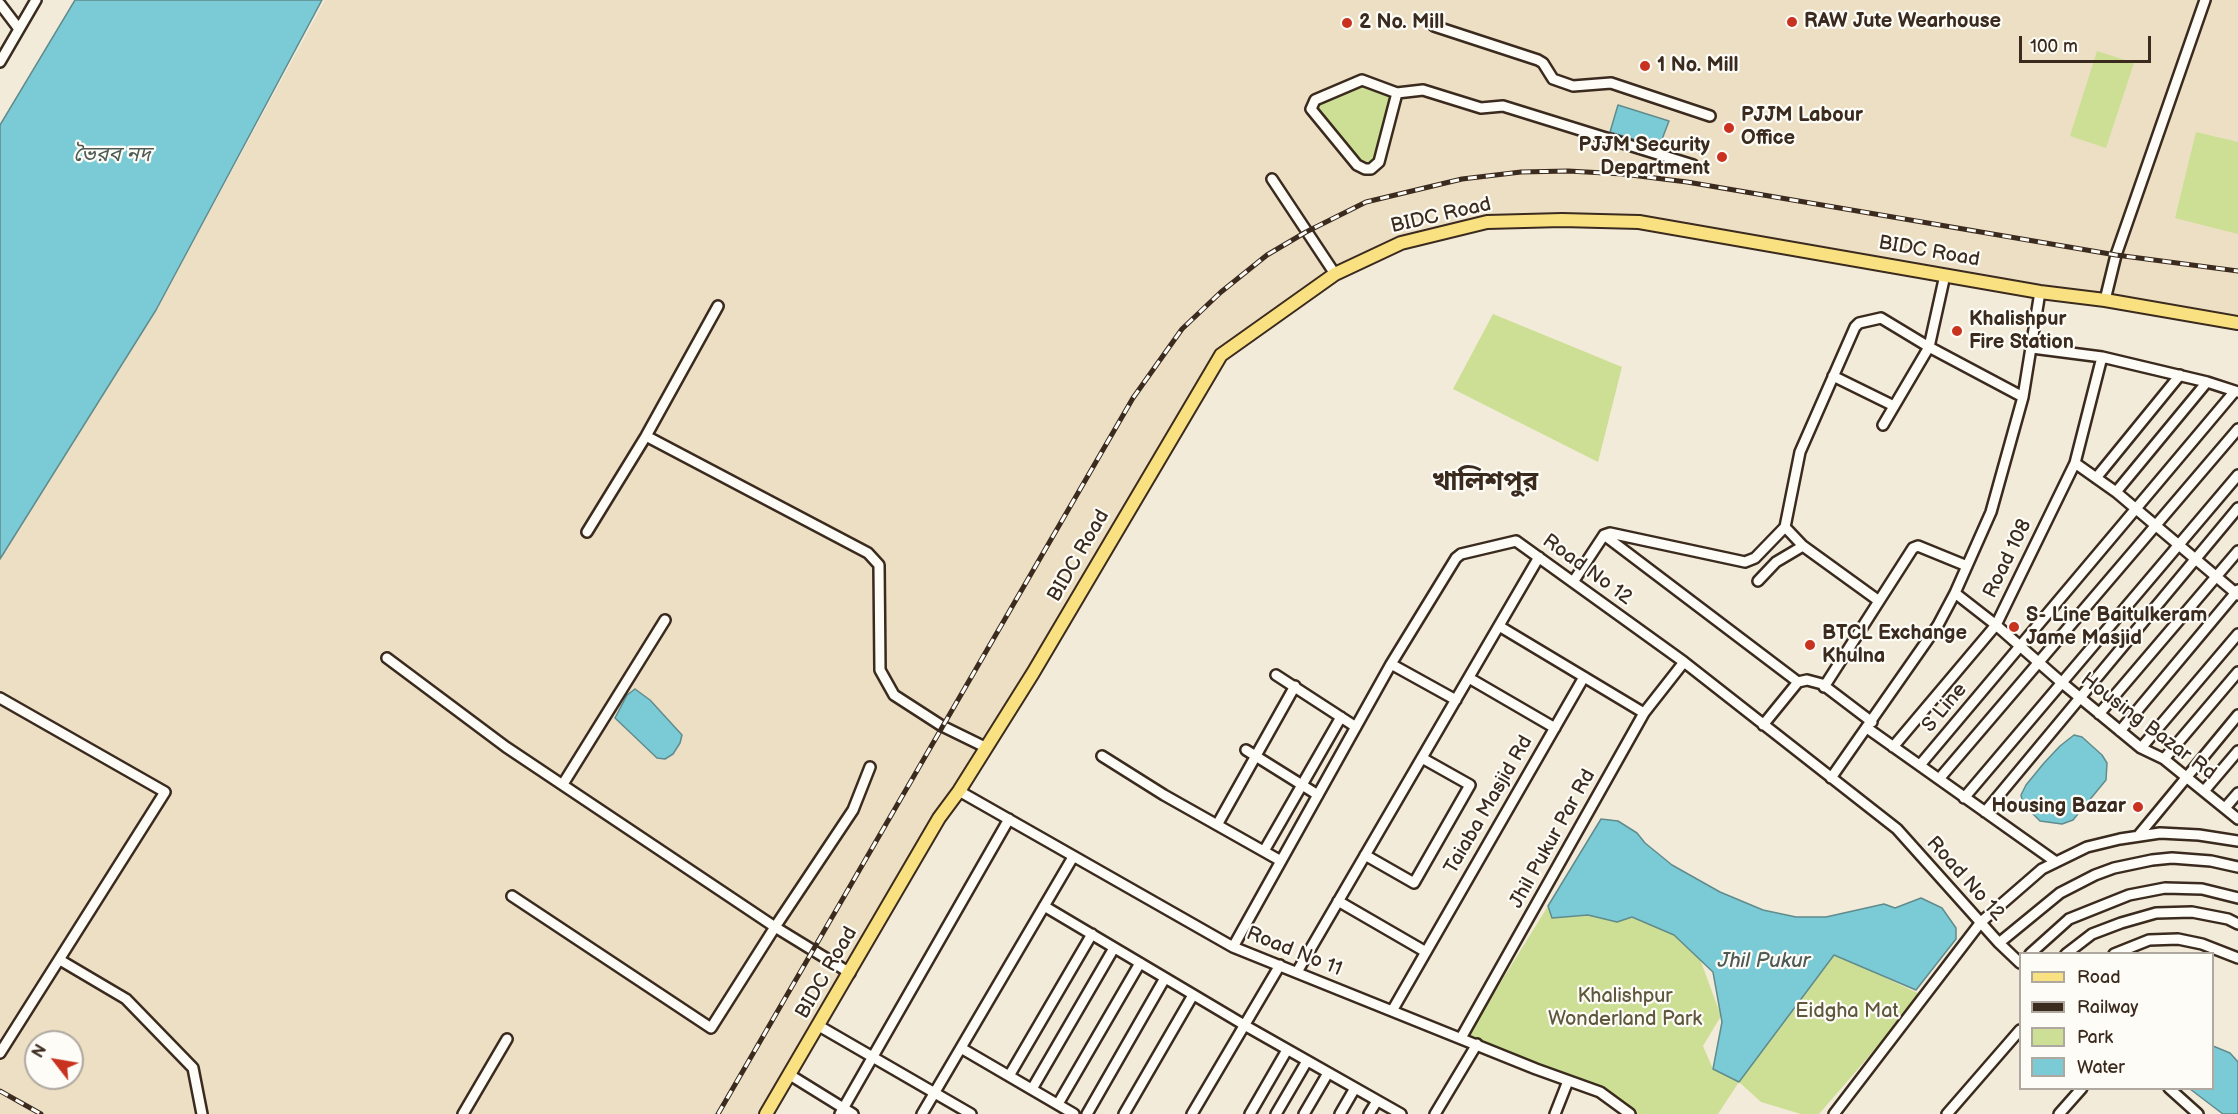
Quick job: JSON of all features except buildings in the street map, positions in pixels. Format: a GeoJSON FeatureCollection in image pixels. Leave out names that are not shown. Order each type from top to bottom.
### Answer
{"type":"FeatureCollection","features":[{"type":"Feature","properties":{"kind":"main road","name":"BIDC Road"},"geometry":{"type":"LineString","coordinates":[[822,1028],[850,973],[939,818],[959,791],[1033,673],[1221,355],[1335,274],[1401,243],[1486,222],[1562,220],[1639,222],[2040,292],[2105,300],[2238,323]]}},
{"type":"Feature","properties":{"kind":"main road","name":"BIDC Road"},"geometry":{"type":"LineString","coordinates":[[776,1114],[793,1078],[822,1028],[947,821],[959,791]]}},
{"type":"Feature","properties":{"kind":"main road","name":"BIDC Road"},"geometry":{"type":"LineString","coordinates":[[766,1114],[793,1078]]}},
{"type":"Feature","properties":{"kind":"street"},"geometry":{"type":"LineString","coordinates":[[0,62],[36,0]]}},
{"type":"Feature","properties":{"kind":"street"},"geometry":{"type":"LineString","coordinates":[[2105,300],[2116,255],[2205,0]]}},
{"type":"Feature","properties":{"kind":"street"},"geometry":{"type":"LineString","coordinates":[[0,4],[19,29]]}},
{"type":"Feature","properties":{"kind":"street"},"geometry":{"type":"LineString","coordinates":[[1434,26],[1538,60],[1543,63],[1553,79],[1573,86],[1611,83],[1710,117]]}},
{"type":"Feature","properties":{"kind":"street"},"geometry":{"type":"LineString","coordinates":[[1397,93],[1379,162],[1371,169],[1357,165],[1311,109],[1315,100],[1362,80],[1397,93],[1423,90],[1481,108],[1503,106],[1693,165]]}},
{"type":"Feature","properties":{"kind":"street"},"geometry":{"type":"LineString","coordinates":[[1272,178],[1335,274]]}},
{"type":"Feature","properties":{"kind":"street"},"geometry":{"type":"LineString","coordinates":[[1883,425],[1929,347],[1944,275]]}},
{"type":"Feature","properties":{"kind":"street"},"geometry":{"type":"LineString","coordinates":[[1831,778],[1938,625],[1955,593],[1991,512],[2024,397],[2040,292]]}},
{"type":"Feature","properties":{"kind":"street"},"geometry":{"type":"LineString","coordinates":[[587,532],[646,436],[718,306]]}},
{"type":"Feature","properties":{"kind":"street"},"geometry":{"type":"LineString","coordinates":[[1573,582],[1604,535],[1610,533],[1745,562],[1755,558],[1785,527],[1800,452],[1855,327],[1859,323],[1881,318],[1929,347],[2024,397]]}},
{"type":"Feature","properties":{"kind":"street"},"geometry":{"type":"LineString","coordinates":[[2032,348],[2102,357],[2180,375],[2237,392]]}},
{"type":"Feature","properties":{"kind":"street","name":"Road 108"},"geometry":{"type":"LineString","coordinates":[[1893,747],[1996,625],[2075,463],[2102,357]]}},
{"type":"Feature","properties":{"kind":"street"},"geometry":{"type":"LineString","coordinates":[[2096,478],[2180,375]]}},
{"type":"Feature","properties":{"kind":"street"},"geometry":{"type":"LineString","coordinates":[[1833,376],[1894,406]]}},
{"type":"Feature","properties":{"kind":"street"},"geometry":{"type":"LineString","coordinates":[[2116,492],[2207,382]]}},
{"type":"Feature","properties":{"kind":"street","name":"S Line"},"geometry":{"type":"LineString","coordinates":[[1920,765],[2237,392]]}},
{"type":"Feature","properties":{"kind":"street"},"geometry":{"type":"LineString","coordinates":[[1939,779],[2238,429]]}},
{"type":"Feature","properties":{"kind":"street"},"geometry":{"type":"LineString","coordinates":[[646,436],[868,554],[879,565],[880,670],[894,695],[942,726],[985,747]]}},
{"type":"Feature","properties":{"kind":"street"},"geometry":{"type":"LineString","coordinates":[[2075,463],[2116,492],[2237,593],[2120,730]]}},
{"type":"Feature","properties":{"kind":"street"},"geometry":{"type":"LineString","coordinates":[[1965,798],[2238,475]]}},
{"type":"Feature","properties":{"kind":"street"},"geometry":{"type":"LineString","coordinates":[[1985,812],[2238,508]]}},
{"type":"Feature","properties":{"kind":"street"},"geometry":{"type":"LineString","coordinates":[[1785,527],[1803,546],[1879,601]]}},
{"type":"Feature","properties":{"kind":"street"},"geometry":{"type":"LineString","coordinates":[[1604,535],[1798,682]]}},
{"type":"Feature","properties":{"kind":"street","name":"Road No 12"},"geometry":{"type":"LineString","coordinates":[[1233,947],[1391,664],[1456,558],[1461,554],[1516,541],[1684,662],[1897,829],[1999,943],[2019,961]]}},
{"type":"Feature","properties":{"kind":"street"},"geometry":{"type":"LineString","coordinates":[[1758,581],[1776,562],[1803,546]]}},
{"type":"Feature","properties":{"kind":"street"},"geometry":{"type":"LineString","coordinates":[[1824,687],[1913,548],[1918,546],[1967,566]]}},
{"type":"Feature","properties":{"kind":"street"},"geometry":{"type":"LineString","coordinates":[[2098,714],[2238,551]]}},
{"type":"Feature","properties":{"kind":"street"},"geometry":{"type":"LineString","coordinates":[[1297,972],[1539,557]]}},
{"type":"Feature","properties":{"kind":"street","name":"Housing Bazar Rd"},"geometry":{"type":"LineString","coordinates":[[1955,593],[1996,625],[2098,714],[2141,748],[2164,759],[2238,819]]}},
{"type":"Feature","properties":{"kind":"street"},"geometry":{"type":"LineString","coordinates":[[563,784],[665,620]]}},
{"type":"Feature","properties":{"kind":"street"},"geometry":{"type":"LineString","coordinates":[[1499,626],[1644,713]]}},
{"type":"Feature","properties":{"kind":"street"},"geometry":{"type":"LineString","coordinates":[[2141,748],[2238,634]]}},
{"type":"Feature","properties":{"kind":"street"},"geometry":{"type":"LineString","coordinates":[[387,658],[506,747],[775,927],[850,973]]}},
{"type":"Feature","properties":{"kind":"street","name":"Jhil Pukur Par Rd"},"geometry":{"type":"LineString","coordinates":[[1461,1038],[1644,713],[1684,662]]}},
{"type":"Feature","properties":{"kind":"street"},"geometry":{"type":"LineString","coordinates":[[1391,664],[1455,700]]}},
{"type":"Feature","properties":{"kind":"street"},"geometry":{"type":"LineString","coordinates":[[2164,759],[2238,672]]}},
{"type":"Feature","properties":{"kind":"street"},"geometry":{"type":"LineString","coordinates":[[1276,675],[1356,727]]}},
{"type":"Feature","properties":{"kind":"street","name":"Taiaba Masjid Rd"},"geometry":{"type":"LineString","coordinates":[[1392,1011],[1584,677]]}},
{"type":"Feature","properties":{"kind":"street"},"geometry":{"type":"LineString","coordinates":[[1469,678],[1554,728]]}},
{"type":"Feature","properties":{"kind":"street"},"geometry":{"type":"LineString","coordinates":[[1763,724],[1798,682],[1807,680],[1824,687],[1893,747],[2056,862]]}},
{"type":"Feature","properties":{"kind":"street"},"geometry":{"type":"LineString","coordinates":[[1217,825],[1295,686]]}},
{"type":"Feature","properties":{"kind":"street"},"geometry":{"type":"LineString","coordinates":[[0,698],[165,792],[0,1053]]}},
{"type":"Feature","properties":{"kind":"street"},"geometry":{"type":"LineString","coordinates":[[2138,836],[2238,716]]}},
{"type":"Feature","properties":{"kind":"street"},"geometry":{"type":"LineString","coordinates":[[1264,851],[1341,717]]}},
{"type":"Feature","properties":{"kind":"street"},"geometry":{"type":"LineString","coordinates":[[1246,750],[1318,795]]}},
{"type":"Feature","properties":{"kind":"street"},"geometry":{"type":"LineString","coordinates":[[2204,791],[2238,751]]}},
{"type":"Feature","properties":{"kind":"street"},"geometry":{"type":"LineString","coordinates":[[1102,756],[1281,861]]}},
{"type":"Feature","properties":{"kind":"street"},"geometry":{"type":"LineString","coordinates":[[1365,855],[1414,883],[1420,873],[1470,785],[1422,758]]}},
{"type":"Feature","properties":{"kind":"street"},"geometry":{"type":"LineString","coordinates":[[512,897],[711,1028],[853,810],[870,767]]}},
{"type":"Feature","properties":{"kind":"street","name":"Road No 11"},"geometry":{"type":"LineString","coordinates":[[959,791],[1233,947],[1600,1092],[1630,1114]]}},
{"type":"Feature","properties":{"kind":"street"},"geometry":{"type":"LineString","coordinates":[[2225,808],[2238,793]]}},
{"type":"Feature","properties":{"kind":"street"},"geometry":{"type":"LineString","coordinates":[[842,1111],[1009,819]]}},
{"type":"Feature","properties":{"kind":"street"},"geometry":{"type":"LineString","coordinates":[[1834,1114],[1981,922],[2042,869],[2087,848],[2138,836],[2160,833],[2199,835],[2238,841]]}},
{"type":"Feature","properties":{"kind":"street"},"geometry":{"type":"LineString","coordinates":[[922,1114],[1073,857]]}},
{"type":"Feature","properties":{"kind":"street"},"geometry":{"type":"LineString","coordinates":[[1999,943],[2060,893],[2114,868],[2172,858],[2211,861],[2238,867]]}},
{"type":"Feature","properties":{"kind":"street"},"geometry":{"type":"LineString","coordinates":[[2032,952],[2069,919],[2129,895],[2165,888],[2202,889],[2238,897]]}},
{"type":"Feature","properties":{"kind":"street"},"geometry":{"type":"LineString","coordinates":[[1338,902],[1426,952]]}},
{"type":"Feature","properties":{"kind":"street"},"geometry":{"type":"LineString","coordinates":[[1044,906],[1287,1050],[1401,1114]]}},
{"type":"Feature","properties":{"kind":"street"},"geometry":{"type":"LineString","coordinates":[[2069,952],[2092,934],[2121,923],[2156,914],[2192,912],[2228,919],[2238,924]]}},
{"type":"Feature","properties":{"kind":"street"},"geometry":{"type":"LineString","coordinates":[[1009,1076],[1092,934]]}},
{"type":"Feature","properties":{"kind":"street"},"geometry":{"type":"LineString","coordinates":[[2119,952],[2149,940],[2178,939],[2202,944],[2238,958]]}},
{"type":"Feature","properties":{"kind":"street"},"geometry":{"type":"LineString","coordinates":[[1032,1089],[1114,948]]}},
{"type":"Feature","properties":{"kind":"street"},"geometry":{"type":"LineString","coordinates":[[60,960],[126,999],[194,1068],[202,1114]]}},
{"type":"Feature","properties":{"kind":"street"},"geometry":{"type":"LineString","coordinates":[[1058,1104],[1140,963]]}},
{"type":"Feature","properties":{"kind":"street"},"geometry":{"type":"LineString","coordinates":[[1192,1114],[1280,965]]}},
{"type":"Feature","properties":{"kind":"street"},"geometry":{"type":"LineString","coordinates":[[1087,1114],[1165,978]]}},
{"type":"Feature","properties":{"kind":"street"},"geometry":{"type":"LineString","coordinates":[[1124,1114],[1193,995]]}},
{"type":"Feature","properties":{"kind":"street"},"geometry":{"type":"LineString","coordinates":[[822,1028],[971,1114]]}},
{"type":"Feature","properties":{"kind":"street"},"geometry":{"type":"LineString","coordinates":[[1947,1114],[2019,1031]]}},
{"type":"Feature","properties":{"kind":"street"},"geometry":{"type":"LineString","coordinates":[[464,1114],[507,1039]]}},
{"type":"Feature","properties":{"kind":"street"},"geometry":{"type":"LineString","coordinates":[[1435,1114],[1477,1044]]}},
{"type":"Feature","properties":{"kind":"street"},"geometry":{"type":"LineString","coordinates":[[961,1048],[1074,1114]]}},
{"type":"Feature","properties":{"kind":"street"},"geometry":{"type":"LineString","coordinates":[[1250,1114],[1287,1050]]}},
{"type":"Feature","properties":{"kind":"street"},"geometry":{"type":"LineString","coordinates":[[1276,1114],[1306,1061]]}},
{"type":"Feature","properties":{"kind":"street"},"geometry":{"type":"LineString","coordinates":[[1304,1114],[1328,1073]]}},
{"type":"Feature","properties":{"kind":"street"},"geometry":{"type":"LineString","coordinates":[[793,1078],[842,1111],[853,1114]]}},
{"type":"Feature","properties":{"kind":"street"},"geometry":{"type":"LineString","coordinates":[[1555,1114],[1568,1081]]}},
{"type":"Feature","properties":{"kind":"street"},"geometry":{"type":"LineString","coordinates":[[1340,1114],[1355,1088]]}},
{"type":"Feature","properties":{"kind":"street"},"geometry":{"type":"LineString","coordinates":[[2059,1114],[2081,1090]]}},
{"type":"Feature","properties":{"kind":"street"},"geometry":{"type":"LineString","coordinates":[[2170,1090],[2198,1114]]}},
{"type":"Feature","properties":{"kind":"street"},"geometry":{"type":"LineString","coordinates":[[1369,1114],[1377,1101]]}},
{"type":"Feature","properties":{"kind":"shaded area"},"geometry":{"type":"Polygon","coordinates":[[[325,0],[2238,0],[2238,324],[1561,214],[1480,217],[1392,238],[1330,272],[1217,355],[1192,391],[985,747],[766,1114],[0,1114],[0,559],[16,526],[20,526],[156,310],[325,0]]]}},
{"type":"Feature","properties":{"kind":"green space"},"geometry":{"type":"Polygon","coordinates":[[[2097,51],[2134,63],[2106,148],[2070,136],[2097,51]]]}},
{"type":"Feature","properties":{"kind":"green space"},"geometry":{"type":"Polygon","coordinates":[[[1358,81],[1397,93],[1379,162],[1365,169],[1313,112],[1313,102],[1358,81]]]}},
{"type":"Feature","properties":{"kind":"green space"},"geometry":{"type":"Polygon","coordinates":[[[2196,132],[2238,142],[2238,234],[2175,218],[2196,132]]]}},
{"type":"Feature","properties":{"kind":"green space"},"geometry":{"type":"Polygon","coordinates":[[[1493,314],[1622,367],[1598,462],[1453,389],[1493,314]]]}},
{"type":"Feature","properties":{"kind":"green space","name":"Khalishpur Wonderland Park"},"geometry":{"type":"Polygon","coordinates":[[[1548,906],[1552,918],[1588,915],[1617,922],[1632,917],[1674,935],[1700,959],[1721,1016],[1703,1046],[1713,1069],[1739,1082],[1718,1114],[1626,1114],[1600,1092],[1465,1040],[1548,906]]]}},
{"type":"Feature","properties":{"kind":"green space","name":"Eidgha Mat"},"geometry":{"type":"Polygon","coordinates":[[[1834,954],[1922,995],[1819,1114],[1801,1114],[1761,1102],[1739,1082],[1834,954]]]}},
{"type":"Feature","properties":{"kind":"water","name":"ভৈরব নদ"},"geometry":{"type":"Polygon","coordinates":[[[75,0],[322,0],[156,310],[0,559],[0,125],[75,0]]]}},
{"type":"Feature","properties":{"kind":"water"},"geometry":{"type":"Polygon","coordinates":[[[1618,105],[1669,121],[1659,147],[1610,132],[1618,105]]]}},
{"type":"Feature","properties":{"kind":"water"},"geometry":{"type":"Polygon","coordinates":[[[635,689],[650,700],[682,735],[673,754],[665,759],[657,758],[615,718],[627,695],[635,689]]]}},
{"type":"Feature","properties":{"kind":"water"},"geometry":{"type":"Polygon","coordinates":[[[2074,735],[2082,737],[2102,755],[2107,763],[2106,780],[2073,820],[2062,824],[2040,821],[2023,804],[2021,795],[2044,763],[2074,735]]]}},
{"type":"Feature","properties":{"kind":"water","name":"Jhil Pukur"},"geometry":{"type":"Polygon","coordinates":[[[1601,819],[1618,821],[1637,833],[1645,843],[1672,865],[1720,892],[1763,910],[1796,917],[1826,917],[1884,904],[1895,908],[1921,898],[1942,908],[1956,928],[1956,939],[1916,990],[1834,955],[1739,1082],[1713,1069],[1722,1022],[1713,972],[1674,935],[1632,917],[1617,922],[1588,915],[1552,918],[1548,906],[1601,819]]]}},
{"type":"Feature","properties":{"kind":"water"},"geometry":{"type":"Polygon","coordinates":[[[2214,1046],[2230,1053],[2238,1062],[2238,1114],[2223,1114],[2191,1090],[2214,1090],[2214,1046]]]}},
{"type":"Feature","properties":{"kind":"railway"},"geometry":{"type":"LineString","coordinates":[[718,1114],[1133,398],[1182,329],[1221,292],[1267,255],[1306,232],[1366,202],[1462,179],[1521,172],[1568,171],[1623,174],[1687,182],[2116,255],[2238,271]]}},
{"type":"Feature","properties":{"kind":"railway"},"geometry":{"type":"LineString","coordinates":[[0,1091],[41,1114]]}},
{"type":"Feature","properties":{"kind":"place","name":"RAW Jute Wearhouse"},"geometry":{"type":"Point","coordinates":[1792,22]}},
{"type":"Feature","properties":{"kind":"place","name":"2 No. Mill"},"geometry":{"type":"Point","coordinates":[1347,23]}},
{"type":"Feature","properties":{"kind":"place","name":"1 No. Mill"},"geometry":{"type":"Point","coordinates":[1645,66]}},
{"type":"Feature","properties":{"kind":"place","name":"PJJM Labour Office"},"geometry":{"type":"Point","coordinates":[1729,128]}},
{"type":"Feature","properties":{"kind":"place","name":"PJJM Security Department"},"geometry":{"type":"Point","coordinates":[1722,157]}},
{"type":"Feature","properties":{"kind":"place","name":"Khalishpur Fire Station"},"geometry":{"type":"Point","coordinates":[1957,331]}},
{"type":"Feature","properties":{"kind":"place","name":"S- Line Baitulkeram Jame Masjid"},"geometry":{"type":"Point","coordinates":[2014,627]}},
{"type":"Feature","properties":{"kind":"place","name":"BTCL Exchange Khulna"},"geometry":{"type":"Point","coordinates":[1810,645]}},
{"type":"Feature","properties":{"kind":"place","name":"Housing Bazar"},"geometry":{"type":"Point","coordinates":[2138,807]}},
{"type":"Feature","properties":{"kind":"district","name":"খালিশপুর"},"geometry":{"type":"Point","coordinates":[1485,483]}}]}
